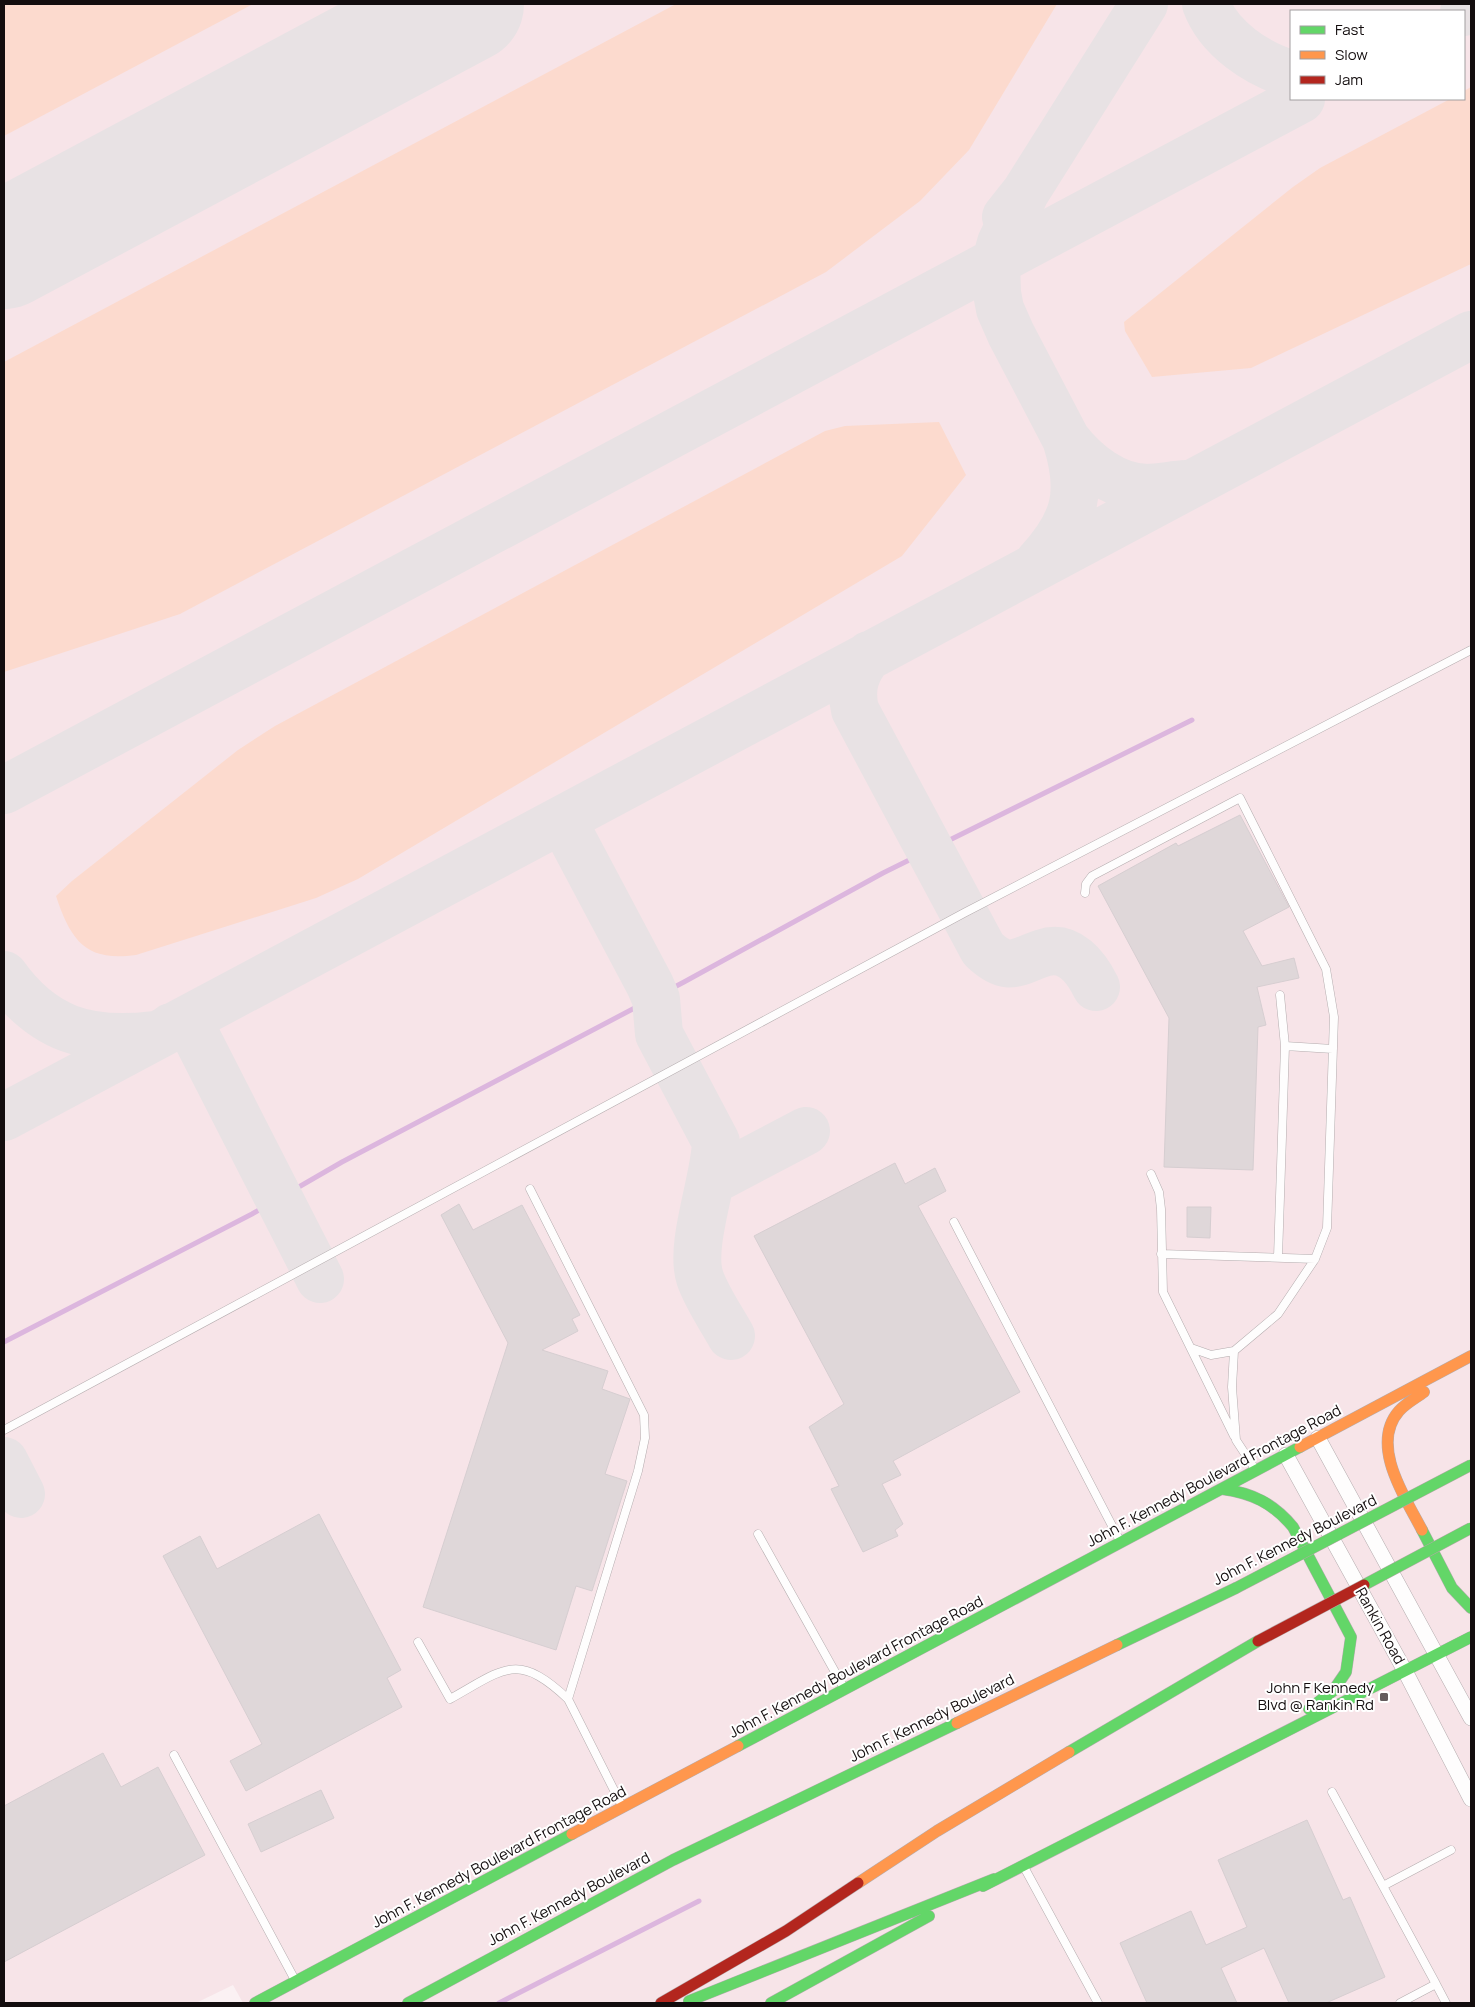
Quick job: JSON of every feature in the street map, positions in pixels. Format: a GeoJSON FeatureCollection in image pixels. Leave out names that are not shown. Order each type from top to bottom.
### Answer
{"type":"FeatureCollection","features":[{"type":"Feature","properties":{"kind":"main road","name":"John F. Kennedy Boulevard Frontage Road"},"geometry":{"type":"LineString","coordinates":[[255,2003],[1469,1357]]}},
{"type":"Feature","properties":{"kind":"main road"},"geometry":{"type":"LineString","coordinates":[[1469,1357],[1398,1412],[1390,1432],[1388,1454],[1393,1474],[1452,1588],[1471,1608]]}},
{"type":"Feature","properties":{"kind":"main road","name":"John F. Kennedy Boulevard"},"geometry":{"type":"LineString","coordinates":[[408,2003],[673,1860],[1236,1588],[1471,1465]]}},
{"type":"Feature","properties":{"kind":"main road"},"geometry":{"type":"LineString","coordinates":[[1222,1489],[1248,1492],[1267,1501],[1282,1512],[1293,1527],[1350,1637],[1346,1672],[1334,1691],[1268,1741]]}},
{"type":"Feature","properties":{"kind":"main road"},"geometry":{"type":"LineString","coordinates":[[661,2003],[786,1932],[937,1831],[1146,1705],[1258,1640],[1471,1528]]}},
{"type":"Feature","properties":{"kind":"main road"},"geometry":{"type":"LineString","coordinates":[[771,2003],[994,1879],[1471,1637]]}},
{"type":"Feature","properties":{"kind":"main road"},"geometry":{"type":"LineString","coordinates":[[684,2003],[994,1879]]}},
{"type":"Feature","properties":{"kind":"street"},"geometry":{"type":"LineString","coordinates":[[1318,1438],[1438,1654],[1471,1718]]}},
{"type":"Feature","properties":{"kind":"street","name":"Rankin Road"},"geometry":{"type":"LineString","coordinates":[[1286,1455],[1405,1671],[1471,1799]]}},
{"type":"Feature","properties":{"kind":"lane"},"geometry":{"type":"LineString","coordinates":[[4,1430],[947,922],[1471,650]]}},
{"type":"Feature","properties":{"kind":"lane"},"geometry":{"type":"LineString","coordinates":[[1086,893],[1086,884],[1092,876],[1240,798],[1326,968],[1334,1017],[1327,1228],[1315,1259],[1278,1314],[1234,1351],[1212,1355],[1190,1347]]}},
{"type":"Feature","properties":{"kind":"lane"},"geometry":{"type":"LineString","coordinates":[[1278,1258],[1285,1046],[1280,995]]}},
{"type":"Feature","properties":{"kind":"lane"},"geometry":{"type":"LineString","coordinates":[[1285,1046],[1333,1049]]}},
{"type":"Feature","properties":{"kind":"lane"},"geometry":{"type":"LineString","coordinates":[[1151,1174],[1159,1192],[1161,1209],[1163,1292],[1236,1440],[1256,1471]]}},
{"type":"Feature","properties":{"kind":"lane"},"geometry":{"type":"LineString","coordinates":[[530,1188],[644,1415],[645,1438],[638,1471],[568,1699]]}},
{"type":"Feature","properties":{"kind":"lane"},"geometry":{"type":"LineString","coordinates":[[954,1222],[1121,1543]]}},
{"type":"Feature","properties":{"kind":"lane"},"geometry":{"type":"LineString","coordinates":[[1161,1254],[1315,1259]]}},
{"type":"Feature","properties":{"kind":"lane"},"geometry":{"type":"LineString","coordinates":[[1234,1351],[1232,1387],[1236,1440]]}},
{"type":"Feature","properties":{"kind":"lane"},"geometry":{"type":"LineString","coordinates":[[758,1534],[845,1690]]}},
{"type":"Feature","properties":{"kind":"lane"},"geometry":{"type":"LineString","coordinates":[[418,1642],[450,1699],[504,1669],[524,1669],[548,1680],[568,1699],[622,1808]]}},
{"type":"Feature","properties":{"kind":"lane"},"geometry":{"type":"LineString","coordinates":[[174,1755],[296,1982]]}},
{"type":"Feature","properties":{"kind":"lane"},"geometry":{"type":"LineString","coordinates":[[1332,1792],[1446,2003]]}},
{"type":"Feature","properties":{"kind":"lane"},"geometry":{"type":"LineString","coordinates":[[1383,1886],[1451,1850]]}},
{"type":"Feature","properties":{"kind":"lane"},"geometry":{"type":"LineString","coordinates":[[1023,1865],[1098,2003]]}},
{"type":"Feature","properties":{"kind":"lane"},"geometry":{"type":"LineString","coordinates":[[1400,2003],[1436,1984]]}},
{"type":"Feature","properties":{"kind":"shaded area"},"geometry":{"type":"Polygon","coordinates":[[[4,4],[1471,4],[1471,2003],[243,2003],[233,1985],[196,2003],[4,2003],[4,4]]]}},
{"type":"Feature","properties":{"kind":"shaded area"},"geometry":{"type":"Polygon","coordinates":[[[4,4],[253,4],[4,136],[4,4]]]}},
{"type":"Feature","properties":{"kind":"shaded area"},"geometry":{"type":"Polygon","coordinates":[[[676,4],[1057,4],[969,150],[920,201],[826,272],[180,614],[4,672],[4,362],[676,4]]]}},
{"type":"Feature","properties":{"kind":"shaded area"},"geometry":{"type":"Polygon","coordinates":[[[1471,87],[1471,264],[1251,368],[1152,377],[1125,331],[1124,322],[1293,187],[1320,168],[1448,100],[1465,100],[1465,90],[1471,87]]]}},
{"type":"Feature","properties":{"kind":"shaded area"},"geometry":{"type":"Polygon","coordinates":[[[939,422],[966,475],[902,556],[358,879],[316,898],[136,955],[105,955],[93,951],[83,945],[68,925],[56,896],[72,881],[238,750],[275,726],[825,431],[845,426],[939,422]]]}},
{"type":"Feature","properties":{"kind":"building"},"geometry":{"type":"Polygon","coordinates":[[[1240,815],[1289,907],[1243,931],[1262,966],[1294,958],[1299,978],[1257,987],[1266,1025],[1258,1027],[1253,1170],[1164,1167],[1169,1018],[1098,886],[1176,843],[1178,846],[1240,815]]]}},
{"type":"Feature","properties":{"kind":"building"},"geometry":{"type":"Polygon","coordinates":[[[895,1163],[905,1184],[935,1168],[946,1191],[918,1206],[1020,1392],[893,1461],[901,1475],[882,1484],[903,1524],[895,1530],[898,1536],[863,1552],[831,1489],[839,1486],[809,1427],[844,1404],[754,1236],[895,1163]]]}},
{"type":"Feature","properties":{"kind":"building"},"geometry":{"type":"Polygon","coordinates":[[[459,1204],[473,1230],[522,1205],[580,1315],[572,1319],[578,1331],[542,1350],[608,1371],[602,1389],[630,1399],[605,1474],[627,1481],[592,1591],[576,1586],[556,1650],[423,1607],[508,1343],[441,1215],[459,1204]]]}},
{"type":"Feature","properties":{"kind":"building"},"geometry":{"type":"Polygon","coordinates":[[[1187,1207],[1211,1207],[1210,1238],[1187,1237],[1187,1207]]]}},
{"type":"Feature","properties":{"kind":"building"},"geometry":{"type":"Polygon","coordinates":[[[319,1514],[401,1670],[387,1678],[402,1707],[246,1791],[230,1761],[262,1744],[163,1556],[200,1536],[217,1569],[319,1514]]]}},
{"type":"Feature","properties":{"kind":"building"},"geometry":{"type":"Polygon","coordinates":[[[103,1753],[121,1787],[158,1767],[205,1855],[4,1962],[4,1806],[103,1753]]]}},
{"type":"Feature","properties":{"kind":"building"},"geometry":{"type":"Polygon","coordinates":[[[321,1790],[334,1818],[261,1852],[248,1824],[321,1790]]]}},
{"type":"Feature","properties":{"kind":"building"},"geometry":{"type":"Polygon","coordinates":[[[1307,1820],[1343,1900],[1350,1897],[1385,1977],[1326,2003],[1289,2003],[1264,1948],[1221,1968],[1237,2003],[1147,2003],[1120,1943],[1191,1911],[1206,1945],[1247,1927],[1218,1860],[1307,1820]]]}},
{"type":"Feature","properties":{"kind":"waterway"},"geometry":{"type":"LineString","coordinates":[[4,1342],[252,1214],[342,1162],[684,982],[883,873],[1192,720]]}},
{"type":"Feature","properties":{"kind":"waterway"},"geometry":{"type":"LineString","coordinates":[[499,2003],[699,1901]]}},
{"type":"Feature","properties":{"kind":"taxiway"},"geometry":{"type":"LineString","coordinates":[[1006,217],[1025,193],[1144,4]]}},
{"type":"Feature","properties":{"kind":"taxiway"},"geometry":{"type":"LineString","coordinates":[[1206,4],[1212,17],[1230,39],[1265,64],[1290,74]]}},
{"type":"Feature","properties":{"kind":"taxiway"},"geometry":{"type":"LineString","coordinates":[[1465,11],[1471,8]]}},
{"type":"Feature","properties":{"kind":"taxiway"},"geometry":{"type":"LineString","coordinates":[[4,790],[1299,100]]}},
{"type":"Feature","properties":{"kind":"taxiway"},"geometry":{"type":"LineString","coordinates":[[1025,193],[1001,243],[996,261],[997,293],[1000,309],[1011,334],[1066,439],[1082,457],[1102,473],[1124,484],[1148,488],[1187,484]]}},
{"type":"Feature","properties":{"kind":"taxiway"},"geometry":{"type":"LineString","coordinates":[[4,1117],[1471,335]]}},
{"type":"Feature","properties":{"kind":"taxiway"},"geometry":{"type":"LineString","coordinates":[[1038,563],[1061,534],[1073,506],[1075,491],[1074,475],[1066,439]]}},
{"type":"Feature","properties":{"kind":"taxiway"},"geometry":{"type":"LineString","coordinates":[[869,655],[860,668],[855,681],[853,695],[855,710],[983,949],[999,961],[1006,963],[1019,962],[1052,951],[1061,952],[1076,959],[1096,987]]}},
{"type":"Feature","properties":{"kind":"taxiway"},"geometry":{"type":"LineString","coordinates":[[578,811],[571,823],[572,838],[650,985],[656,999],[659,1034],[716,1142],[712,1175],[700,1230],[697,1264],[706,1293],[731,1336]]}},
{"type":"Feature","properties":{"kind":"taxiway"},"geometry":{"type":"LineString","coordinates":[[4,975],[19,994],[35,1009],[69,1029],[109,1037],[154,1035]]}},
{"type":"Feature","properties":{"kind":"taxiway"},"geometry":{"type":"LineString","coordinates":[[171,1027],[186,1030],[197,1038],[320,1279]]}},
{"type":"Feature","properties":{"kind":"taxiway"},"geometry":{"type":"LineString","coordinates":[[711,1181],[806,1131]]}},
{"type":"Feature","properties":{"kind":"taxiway"},"geometry":{"type":"LineString","coordinates":[[4,1461],[21,1494]]}},
{"type":"Feature","properties":{"kind":"runway"},"geometry":{"type":"LineString","coordinates":[[4,250],[465,4]]}},
{"type":"Feature","properties":{"kind":"traffic: fast"},"geometry":{"type":"LineString","coordinates":[[738,1746],[1300,1447]]}},
{"type":"Feature","properties":{"kind":"traffic: fast"},"geometry":{"type":"LineString","coordinates":[[1236,1588],[1471,1465]]}},
{"type":"Feature","properties":{"kind":"traffic: fast"},"geometry":{"type":"LineString","coordinates":[[1222,1489],[1243,1493],[1261,1500],[1270,1505],[1293,1527],[1351,1637],[1346,1672],[1333,1691],[1309,1709]]}},
{"type":"Feature","properties":{"kind":"traffic: fast"},"geometry":{"type":"LineString","coordinates":[[1364,1585],[1471,1528]]}},
{"type":"Feature","properties":{"kind":"traffic: fast"},"geometry":{"type":"LineString","coordinates":[[1422,1530],[1452,1588],[1471,1608]]}},
{"type":"Feature","properties":{"kind":"traffic: fast"},"geometry":{"type":"LineString","coordinates":[[1117,1645],[1236,1588]]}},
{"type":"Feature","properties":{"kind":"traffic: fast"},"geometry":{"type":"LineString","coordinates":[[983,1886],[1471,1637]]}},
{"type":"Feature","properties":{"kind":"traffic: fast"},"geometry":{"type":"LineString","coordinates":[[1069,1752],[1258,1641]]}},
{"type":"Feature","properties":{"kind":"traffic: fast"},"geometry":{"type":"LineString","coordinates":[[408,2003],[673,1860],[957,1723]]}},
{"type":"Feature","properties":{"kind":"traffic: fast"},"geometry":{"type":"LineString","coordinates":[[255,2003],[572,1834]]}},
{"type":"Feature","properties":{"kind":"traffic: fast"},"geometry":{"type":"LineString","coordinates":[[689,2001],[994,1879]]}},
{"type":"Feature","properties":{"kind":"traffic: fast"},"geometry":{"type":"LineString","coordinates":[[771,2003],[929,1916]]}},
{"type":"Feature","properties":{"kind":"traffic: slow"},"geometry":{"type":"LineString","coordinates":[[1300,1447],[1471,1356]]}},
{"type":"Feature","properties":{"kind":"traffic: slow"},"geometry":{"type":"LineString","coordinates":[[1422,1530],[1393,1472],[1388,1440],[1391,1425],[1399,1411],[1424,1392]]}},
{"type":"Feature","properties":{"kind":"traffic: slow"},"geometry":{"type":"LineString","coordinates":[[957,1723],[1117,1645]]}},
{"type":"Feature","properties":{"kind":"traffic: slow"},"geometry":{"type":"LineString","coordinates":[[572,1834],[738,1746]]}},
{"type":"Feature","properties":{"kind":"traffic: slow"},"geometry":{"type":"LineString","coordinates":[[858,1883],[937,1831],[1069,1752]]}},
{"type":"Feature","properties":{"kind":"traffic: jam"},"geometry":{"type":"LineString","coordinates":[[1258,1641],[1364,1585]]}},
{"type":"Feature","properties":{"kind":"traffic: jam"},"geometry":{"type":"LineString","coordinates":[[661,2003],[786,1931],[858,1883]]}},
{"type":"Feature","properties":{"kind":"place","name":"John F Kennedy Blvd @ Rankin Rd"},"geometry":{"type":"Point","coordinates":[1384,1697]}}]}
